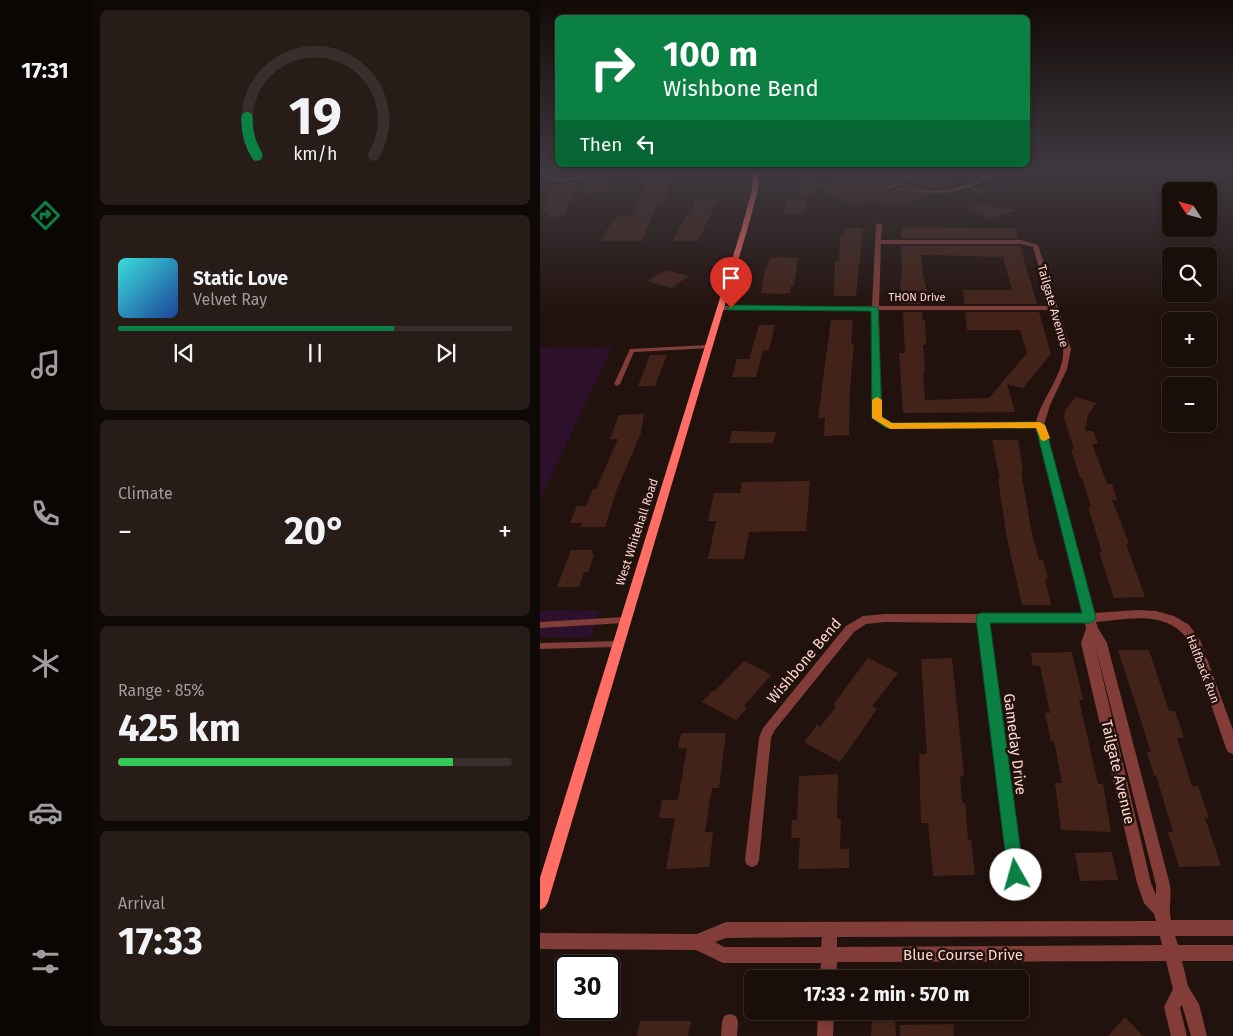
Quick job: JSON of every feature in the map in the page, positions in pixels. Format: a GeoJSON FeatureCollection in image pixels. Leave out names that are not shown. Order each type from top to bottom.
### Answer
{"type":"FeatureCollection","features":[{"type":"Feature","properties":{"kind":"main road","name":"West Whitehall Road"},"geometry":{"type":"LineString","coordinates":[[540,902],[624,620],[748,218]]}},
{"type":"Feature","properties":{"kind":"street"},"geometry":{"type":"LineString","coordinates":[[879,225],[875,308],[877,418],[890,426],[1040,425]]}},
{"type":"Feature","properties":{"kind":"street","name":"Tailgate Avenue"},"geometry":{"type":"LineString","coordinates":[[878,242],[1021,242],[1036,246],[1067,349],[1067,363],[1041,414],[1040,425],[1091,624],[1087,643],[1144,883],[1149,898],[1162,910],[1181,990],[1191,1004],[1199,1036]]}},
{"type":"Feature","properties":{"kind":"street","name":"THON Drive"},"geometry":{"type":"LineString","coordinates":[[720,308],[1054,308]]}},
{"type":"Feature","properties":{"kind":"street","name":"Halfback Run"},"geometry":{"type":"LineString","coordinates":[[1091,624],[1151,614],[1179,623],[1188,630],[1194,640],[1233,748]]}},
{"type":"Feature","properties":{"kind":"street","name":"Wishbone Bend"},"geometry":{"type":"LineString","coordinates":[[752,860],[765,738],[769,728],[850,629],[863,620],[873,618],[982,618],[1091,624]]}},
{"type":"Feature","properties":{"kind":"street","name":"Gameday Drive"},"geometry":{"type":"LineString","coordinates":[[982,618],[1016,875]]}},
{"type":"Feature","properties":{"kind":"street","name":"Blue Course Drive"},"geometry":{"type":"LineString","coordinates":[[540,941],[697,942],[726,930],[1233,928]]}},
{"type":"Feature","properties":{"kind":"street"},"geometry":{"type":"LineString","coordinates":[[829,970],[830,929]]}},
{"type":"Feature","properties":{"kind":"street","name":"Blue Course Drive"},"geometry":{"type":"LineString","coordinates":[[697,942],[723,955],[1233,953]]}},
{"type":"Feature","properties":{"kind":"street"},"geometry":{"type":"LineString","coordinates":[[1179,1036],[1172,1007],[1181,990]]}},
{"type":"Feature","properties":{"kind":"street"},"geometry":{"type":"LineString","coordinates":[[824,1036],[825,1020]]}},
{"type":"Feature","properties":{"kind":"lane"},"geometry":{"type":"LineString","coordinates":[[617,384],[632,350],[709,347]]}},
{"type":"Feature","properties":{"kind":"lane"},"geometry":{"type":"LineString","coordinates":[[540,625],[624,620]]}},
{"type":"Feature","properties":{"kind":"lane"},"geometry":{"type":"LineString","coordinates":[[540,646],[617,644]]}},
{"type":"Feature","properties":{"kind":"shaded area"},"geometry":{"type":"Polygon","coordinates":[[[612,347],[540,500],[540,348],[612,347]]]}},
{"type":"Feature","properties":{"kind":"shaded area"},"geometry":{"type":"Polygon","coordinates":[[[540,610],[599,611],[591,637],[540,637],[540,610]]]}},
{"type":"Feature","properties":{"kind":"building"},"geometry":{"type":"Polygon","coordinates":[[[614,218],[652,218],[642,241],[600,241],[614,218]]]}},
{"type":"Feature","properties":{"kind":"building"},"geometry":{"type":"Polygon","coordinates":[[[685,218],[709,218],[698,241],[672,241],[685,218]]]}},
{"type":"Feature","properties":{"kind":"building"},"geometry":{"type":"Polygon","coordinates":[[[899,227],[1016,228],[1018,238],[901,238],[902,228],[899,227]]]}},
{"type":"Feature","properties":{"kind":"building"},"geometry":{"type":"Polygon","coordinates":[[[845,228],[863,228],[856,296],[834,296],[835,262],[839,262],[840,236],[844,236],[845,228]]]}},
{"type":"Feature","properties":{"kind":"building"},"geometry":{"type":"Polygon","coordinates":[[[901,246],[1020,246],[1037,304],[964,304],[963,290],[1012,290],[1003,257],[921,255],[928,296],[921,296],[921,304],[903,304],[900,284],[902,271],[901,246]]]}},
{"type":"Feature","properties":{"kind":"building"},"geometry":{"type":"Polygon","coordinates":[[[777,257],[798,258],[794,286],[791,286],[790,293],[761,293],[764,274],[769,261],[777,257]]]}},
{"type":"Feature","properties":{"kind":"building"},"geometry":{"type":"Polygon","coordinates":[[[666,270],[689,276],[671,288],[647,281],[666,270]]]}},
{"type":"Feature","properties":{"kind":"building"},"geometry":{"type":"Polygon","coordinates":[[[903,312],[922,312],[923,320],[925,320],[926,345],[923,345],[925,371],[923,371],[925,400],[989,398],[1027,353],[1020,330],[967,330],[965,312],[1039,312],[1051,354],[1023,388],[1007,384],[1015,412],[903,413],[899,353],[905,353],[903,312]]]}},
{"type":"Feature","properties":{"kind":"building"},"geometry":{"type":"Polygon","coordinates":[[[831,320],[853,320],[851,344],[854,344],[850,387],[849,435],[824,436],[825,418],[818,418],[831,320]]]}},
{"type":"Feature","properties":{"kind":"building"},"geometry":{"type":"Polygon","coordinates":[[[759,325],[775,325],[769,350],[763,350],[756,377],[732,377],[737,359],[749,359],[759,325]]]}},
{"type":"Feature","properties":{"kind":"building"},"geometry":{"type":"Polygon","coordinates":[[[650,355],[667,355],[655,386],[638,386],[650,355]]]}},
{"type":"Feature","properties":{"kind":"building"},"geometry":{"type":"Polygon","coordinates":[[[1076,397],[1096,403],[1088,415],[1085,431],[1093,431],[1098,444],[1092,444],[1107,484],[1112,484],[1117,500],[1112,500],[1129,543],[1126,544],[1145,597],[1114,598],[1099,552],[1102,552],[1088,507],[1091,507],[1071,449],[1074,449],[1064,418],[1065,410],[1076,397]]]}},
{"type":"Feature","properties":{"kind":"building"},"geometry":{"type":"Polygon","coordinates":[[[644,414],[641,433],[617,489],[605,527],[580,527],[582,523],[570,523],[577,506],[586,506],[593,489],[596,489],[618,439],[610,439],[619,415],[644,414]]]}},
{"type":"Feature","properties":{"kind":"building"},"geometry":{"type":"Polygon","coordinates":[[[732,431],[776,432],[773,443],[729,443],[732,431]]]}},
{"type":"Feature","properties":{"kind":"building"},"geometry":{"type":"Polygon","coordinates":[[[992,440],[1018,440],[1023,471],[1021,471],[1031,529],[1039,560],[1043,560],[1048,579],[1045,579],[1051,605],[1022,605],[1007,538],[998,479],[1000,479],[992,440]]]}},
{"type":"Feature","properties":{"kind":"building"},"geometry":{"type":"Polygon","coordinates":[[[810,481],[806,531],[749,532],[744,559],[708,559],[716,521],[708,521],[714,493],[740,493],[742,482],[810,481]]]}},
{"type":"Feature","properties":{"kind":"building"},"geometry":{"type":"Polygon","coordinates":[[[571,550],[593,550],[592,555],[594,555],[588,573],[584,572],[579,587],[557,587],[571,550]]]}},
{"type":"Feature","properties":{"kind":"building"},"geometry":{"type":"Polygon","coordinates":[[[1118,650],[1149,650],[1169,711],[1175,711],[1184,738],[1177,738],[1192,786],[1198,786],[1209,818],[1205,818],[1221,866],[1179,867],[1168,832],[1173,832],[1147,752],[1151,752],[1118,650]]]}},
{"type":"Feature","properties":{"kind":"building"},"geometry":{"type":"Polygon","coordinates":[[[1072,652],[1083,700],[1079,700],[1098,784],[1103,784],[1111,832],[1061,830],[1055,783],[1062,783],[1054,741],[1051,741],[1045,713],[1050,713],[1040,666],[1033,666],[1031,653],[1072,652]]]}},
{"type":"Feature","properties":{"kind":"building"},"geometry":{"type":"Polygon","coordinates":[[[868,658],[898,673],[872,706],[877,709],[840,762],[804,742],[817,725],[820,727],[836,707],[833,705],[868,658]]]}},
{"type":"Feature","properties":{"kind":"building"},"geometry":{"type":"Polygon","coordinates":[[[952,658],[964,776],[960,776],[962,803],[965,803],[968,840],[971,839],[975,875],[933,876],[928,823],[921,823],[919,754],[927,754],[921,659],[952,658]]]}},
{"type":"Feature","properties":{"kind":"building"},"geometry":{"type":"Polygon","coordinates":[[[744,661],[771,675],[744,706],[747,708],[736,720],[702,702],[744,661]]]}},
{"type":"Feature","properties":{"kind":"building"},"geometry":{"type":"Polygon","coordinates":[[[681,733],[726,733],[719,788],[712,788],[705,832],[713,832],[709,867],[666,869],[675,818],[659,818],[662,800],[678,800],[687,748],[678,748],[681,733]]]}},
{"type":"Feature","properties":{"kind":"building"},"geometry":{"type":"Polygon","coordinates":[[[838,774],[837,819],[841,819],[840,849],[849,849],[849,868],[798,869],[800,838],[791,838],[792,820],[797,820],[799,776],[838,774]]]}},
{"type":"Feature","properties":{"kind":"building"},"geometry":{"type":"Polygon","coordinates":[[[1112,852],[1118,880],[1080,881],[1075,853],[1112,852]]]}},
{"type":"Feature","properties":{"kind":"building"},"geometry":{"type":"Polygon","coordinates":[[[1125,1017],[1143,1036],[1108,1036],[1125,1017]]]}},
{"type":"Feature","properties":{"kind":"building"},"geometry":{"type":"Polygon","coordinates":[[[872,1020],[895,1020],[896,1036],[871,1036],[872,1020]]]}},
{"type":"Feature","properties":{"kind":"building"},"geometry":{"type":"Polygon","coordinates":[[[640,1021],[691,1021],[688,1036],[637,1036],[640,1021]]]}},
{"type":"Feature","properties":{"kind":"building"},"geometry":{"type":"Polygon","coordinates":[[[953,1024],[954,1036],[900,1036],[900,1025],[953,1024]]]}},
{"type":"Feature","properties":{"kind":"slow traffic"},"geometry":{"type":"LineString","coordinates":[[877,400],[877,418],[890,426],[1040,425],[1044,438]]}},
{"type":"Feature","properties":{"kind":"route"},"geometry":{"type":"LineString","coordinates":[[731,308],[875,308],[877,418],[890,426],[1040,425],[1090,618],[982,618],[1016,875]]}}]}
